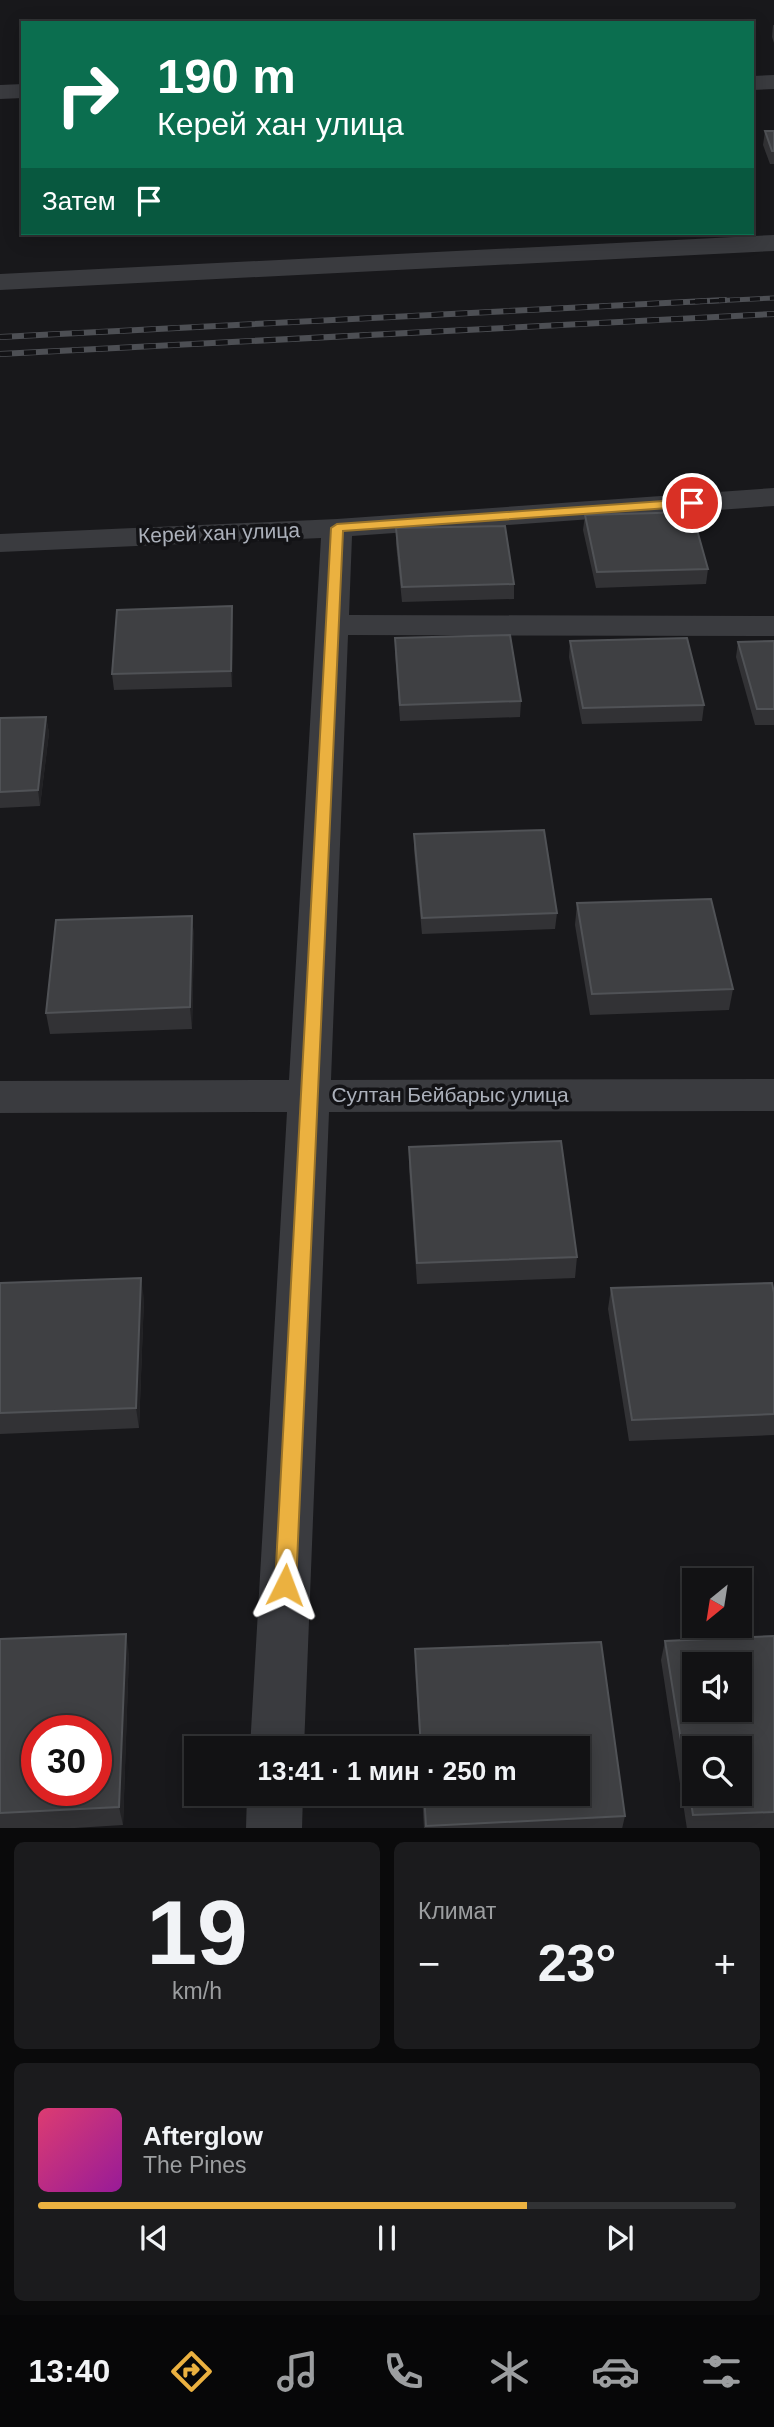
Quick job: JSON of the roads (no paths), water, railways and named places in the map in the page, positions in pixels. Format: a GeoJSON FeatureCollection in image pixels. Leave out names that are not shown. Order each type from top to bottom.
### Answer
{"type":"FeatureCollection","features":[{"type":"Feature","properties":{"kind":"street"},"geometry":{"type":"LineString","coordinates":[[754,83],[774,82]]}},
{"type":"Feature","properties":{"kind":"street"},"geometry":{"type":"LineString","coordinates":[[0,92],[21,91]]}},
{"type":"Feature","properties":{"kind":"street"},"geometry":{"type":"LineString","coordinates":[[0,282],[774,243]]}},
{"type":"Feature","properties":{"kind":"street","name":"Керей хан улица"},"geometry":{"type":"LineString","coordinates":[[0,542],[337,528],[774,498]]}},
{"type":"Feature","properties":{"kind":"street"},"geometry":{"type":"LineString","coordinates":[[278,1736],[337,528]]}},
{"type":"Feature","properties":{"kind":"street"},"geometry":{"type":"LineString","coordinates":[[332,625],[774,626]]}},
{"type":"Feature","properties":{"kind":"street","name":"Султан Бейбарыс улица"},"geometry":{"type":"LineString","coordinates":[[0,1097],[774,1095]]}},
{"type":"Feature","properties":{"kind":"street"},"geometry":{"type":"LineString","coordinates":[[274,1828],[275,1806]]}},
{"type":"Feature","properties":{"kind":"railway"},"geometry":{"type":"LineString","coordinates":[[690,302],[774,298]]}},
{"type":"Feature","properties":{"kind":"railway"},"geometry":{"type":"LineString","coordinates":[[0,337],[725,300]]}},
{"type":"Feature","properties":{"kind":"railway"},"geometry":{"type":"LineString","coordinates":[[0,354],[774,314]]}}]}
